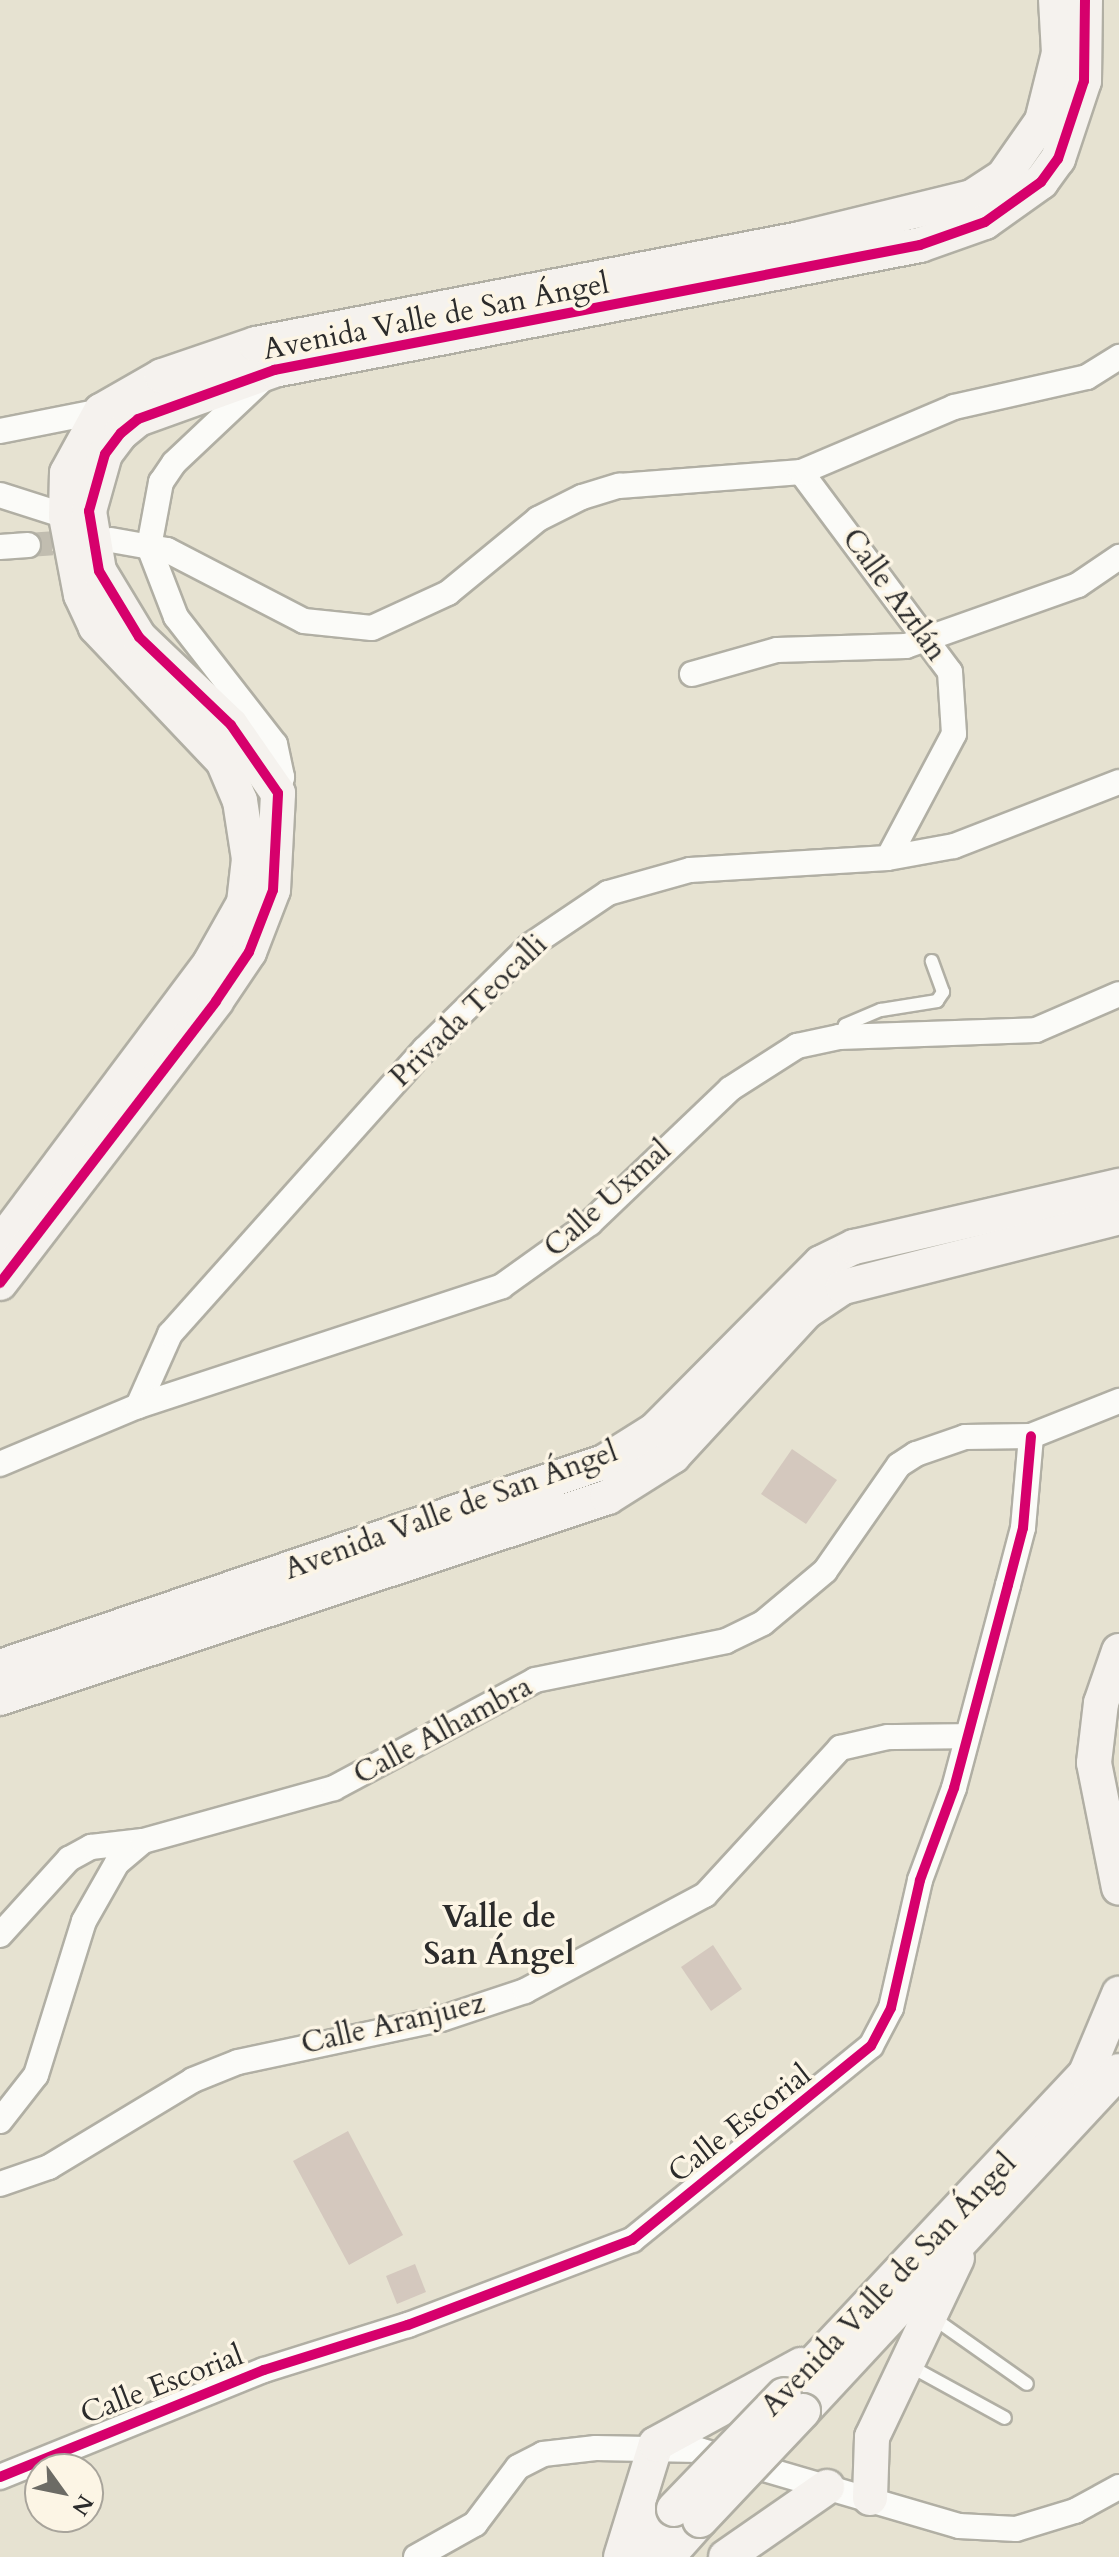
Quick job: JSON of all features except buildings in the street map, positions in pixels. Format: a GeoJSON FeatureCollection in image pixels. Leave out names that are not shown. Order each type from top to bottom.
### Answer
{"type":"FeatureCollection","features":[{"type":"Feature","properties":{"kind":"street","name":"Avenida Valle de San Ángel"},"geometry":{"type":"LineString","coordinates":[[0,1283],[249,952],[273,890],[223,761],[96,627],[71,558],[66,516],[67,473],[92,448],[138,419],[274,370],[588,296],[972,197],[1003,177],[1042,121],[1059,53],[1056,0]]}},
{"type":"Feature","properties":{"kind":"street","name":"Avenida Valle de San Ángel"},"geometry":{"type":"LineString","coordinates":[[0,1244],[210,963],[244,903],[262,860],[278,793],[231,725],[139,637],[109,594],[89,511],[92,448],[101,411],[162,376],[256,344],[920,245],[1013,207],[1041,182],[1073,122],[1084,81],[1085,0]]}},
{"type":"Feature","properties":{"kind":"street"},"geometry":{"type":"LineString","coordinates":[[111,540],[167,550],[304,621],[372,628],[436,600],[538,519],[582,497],[619,486],[801,472],[954,407],[1087,377],[1119,357]]}},
{"type":"Feature","properties":{"kind":"street"},"geometry":{"type":"LineString","coordinates":[[274,370],[174,463],[153,511],[149,547],[176,617],[275,744],[278,793]]}},
{"type":"Feature","properties":{"kind":"street"},"geometry":{"type":"LineString","coordinates":[[0,431],[101,411]]}},
{"type":"Feature","properties":{"kind":"street","name":"Calle Aztlán"},"geometry":{"type":"LineString","coordinates":[[801,472],[930,639],[950,672],[954,734],[888,858]]}},
{"type":"Feature","properties":{"kind":"street"},"geometry":{"type":"LineString","coordinates":[[0,495],[66,516]]}},
{"type":"Feature","properties":{"kind":"street"},"geometry":{"type":"LineString","coordinates":[[0,547],[28,545]]}},
{"type":"Feature","properties":{"kind":"street"},"geometry":{"type":"LineString","coordinates":[[692,674],[777,650],[906,646],[1078,585],[1119,557]]}},
{"type":"Feature","properties":{"kind":"street","name":"Privada Teocalli"},"geometry":{"type":"LineString","coordinates":[[138,1406],[170,1334],[425,1049],[561,923],[631,882],[690,870],[888,858],[1008,831],[1119,782]]}},
{"type":"Feature","properties":{"kind":"street","name":"Calle Uxmal"},"geometry":{"type":"LineString","coordinates":[[0,1464],[138,1406],[502,1286],[590,1223],[763,1063],[839,1037],[1036,1030],[1119,994]]}},
{"type":"Feature","properties":{"kind":"street","name":"Avenida Valle de San Ángel"},"geometry":{"type":"LineString","coordinates":[[0,1667],[604,1462],[655,1430],[821,1263],[854,1247],[1119,1186]]}},
{"type":"Feature","properties":{"kind":"street","name":"Avenida Valle de San Ángel"},"geometry":{"type":"LineString","coordinates":[[0,1698],[608,1497],[673,1456],[807,1311],[843,1287],[1119,1217]]}},
{"type":"Feature","properties":{"kind":"street","name":"Calle Alhambra"},"geometry":{"type":"LineString","coordinates":[[0,2121],[36,2075],[84,1921],[117,1863],[143,1841],[334,1788],[535,1680],[726,1641],[763,1623],[825,1571],[899,1465],[965,1437],[1031,1436],[1119,1401]]}},
{"type":"Feature","properties":{"kind":"street","name":"Calle Escorial"},"geometry":{"type":"LineString","coordinates":[[0,2477],[264,2370],[482,2299],[632,2240],[804,2107],[877,2036],[966,1736],[1023,1528],[1031,1436]]}},
{"type":"Feature","properties":{"kind":"street"},"geometry":{"type":"LineString","coordinates":[[1119,1651],[1101,1703],[1094,1763],[1119,1888]]}},
{"type":"Feature","properties":{"kind":"street","name":"Calle Aranjuez"},"geometry":{"type":"LineString","coordinates":[[0,2184],[49,2167],[193,2080],[238,2062],[441,2019],[525,1991],[705,1895],[840,1748],[966,1736]]}},
{"type":"Feature","properties":{"kind":"street"},"geometry":{"type":"LineString","coordinates":[[0,1935],[69,1859],[91,1847],[143,1841]]}},
{"type":"Feature","properties":{"kind":"street","name":"Avenida Valle de San Ángel"},"geometry":{"type":"LineString","coordinates":[[794,2403],[824,2352],[1086,2073],[1119,1994]]}},
{"type":"Feature","properties":{"kind":"street","name":"Avenida Valle de San Ángel"},"geometry":{"type":"LineString","coordinates":[[629,2557],[687,2515],[794,2403],[964,2240],[1119,2071]]}},
{"type":"Feature","properties":{"kind":"street"},"geometry":{"type":"LineString","coordinates":[[870,2498],[872,2437],[932,2317],[964,2240]]}},
{"type":"Feature","properties":{"kind":"street"},"geometry":{"type":"LineString","coordinates":[[621,2557],[656,2444],[824,2352]]}},
{"type":"Feature","properties":{"kind":"street"},"geometry":{"type":"LineString","coordinates":[[416,2557],[475,2524],[518,2467],[543,2454],[656,2444],[870,2498],[959,2526],[1016,2529],[1075,2511],[1119,2487]]}},
{"type":"Feature","properties":{"kind":"street"},"geometry":{"type":"LineString","coordinates":[[726,2557],[827,2487]]}},
{"type":"Feature","properties":{"kind":"street","name":"Avenida Valle de San Ángel"},"geometry":{"type":"LineString","coordinates":[[667,2557],[687,2515]]}},
{"type":"Feature","properties":{"kind":"lane"},"geometry":{"type":"LineString","coordinates":[[839,1037],[845,1025],[881,1010],[937,1001],[943,992],[932,961]]}},
{"type":"Feature","properties":{"kind":"lane"},"geometry":{"type":"LineString","coordinates":[[932,2317],[1027,2384]]}},
{"type":"Feature","properties":{"kind":"lane"},"geometry":{"type":"LineString","coordinates":[[907,2364],[1005,2418]]}},
{"type":"Feature","properties":{"kind":"tunnel"},"geometry":{"type":"LineString","coordinates":[[28,545],[85,541]]}},
{"type":"Feature","properties":{"kind":"cycle path"},"geometry":{"type":"LineString","coordinates":[[0,1283],[216,1001],[249,952],[273,890],[278,793],[231,725],[139,637],[99,571],[89,511],[105,454],[121,433],[138,419],[274,370],[920,245],[985,222],[1041,182],[1058,159],[1084,81],[1085,0]]}},
{"type":"Feature","properties":{"kind":"cycle path"},"geometry":{"type":"LineString","coordinates":[[0,2477],[264,2370],[408,2325],[632,2240],[871,2046],[891,2008],[920,1880],[954,1788],[1023,1528],[1031,1436]]}},
{"type":"Feature","properties":{"kind":"district","name":"Valle de San Ángel"},"geometry":{"type":"Point","coordinates":[499,1936]}}]}
